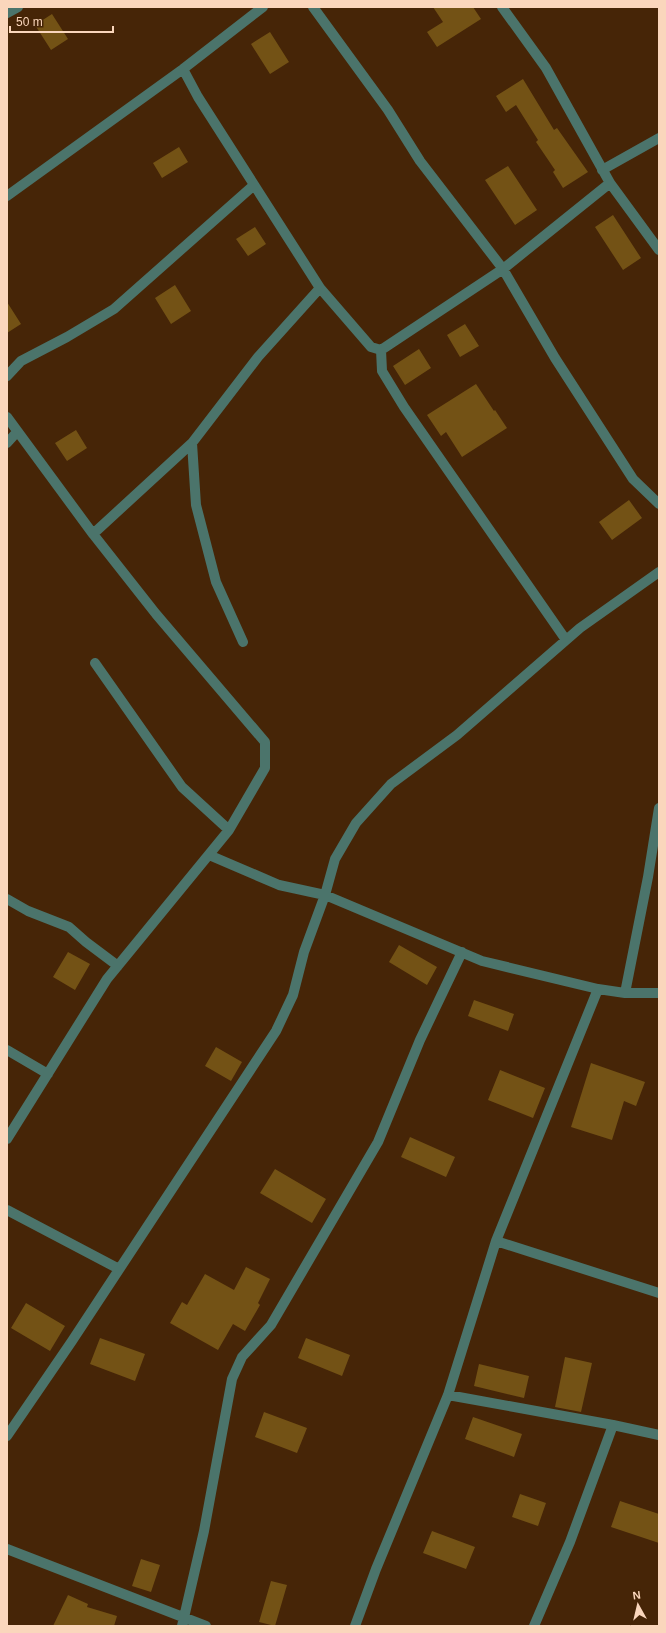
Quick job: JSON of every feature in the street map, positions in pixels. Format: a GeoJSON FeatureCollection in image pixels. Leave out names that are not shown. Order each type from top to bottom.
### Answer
{"type":"FeatureCollection","features":[{"type":"Feature","properties":{"kind":"street"},"geometry":{"type":"LineString","coordinates":[[7,14],[18,7]]}},
{"type":"Feature","properties":{"kind":"street"},"geometry":{"type":"LineString","coordinates":[[7,196],[183,69],[263,7]]}},
{"type":"Feature","properties":{"kind":"street"},"geometry":{"type":"LineString","coordinates":[[313,7],[388,110],[420,161],[503,269],[555,358],[633,479],[659,504]]}},
{"type":"Feature","properties":{"kind":"street"},"geometry":{"type":"LineString","coordinates":[[502,7],[546,68],[610,183],[659,250]]}},
{"type":"Feature","properties":{"kind":"street"},"geometry":{"type":"LineString","coordinates":[[183,69],[198,97],[320,288],[371,347],[381,350]]}},
{"type":"Feature","properties":{"kind":"street"},"geometry":{"type":"LineString","coordinates":[[602,170],[659,138]]}},
{"type":"Feature","properties":{"kind":"street"},"geometry":{"type":"LineString","coordinates":[[381,350],[503,269],[610,183]]}},
{"type":"Feature","properties":{"kind":"street"},"geometry":{"type":"LineString","coordinates":[[7,376],[21,361],[67,337],[114,309],[254,185]]}},
{"type":"Feature","properties":{"kind":"street"},"geometry":{"type":"LineString","coordinates":[[93,534],[192,443],[258,357],[320,288]]}},
{"type":"Feature","properties":{"kind":"street"},"geometry":{"type":"LineString","coordinates":[[381,350],[382,371],[404,407],[566,640]]}},
{"type":"Feature","properties":{"kind":"street"},"geometry":{"type":"LineString","coordinates":[[7,417],[93,534],[156,614],[265,742],[266,768],[229,830],[107,980],[7,1139]]}},
{"type":"Feature","properties":{"kind":"street"},"geometry":{"type":"LineString","coordinates":[[7,443],[17,432]]}},
{"type":"Feature","properties":{"kind":"street"},"geometry":{"type":"LineString","coordinates":[[192,443],[196,505],[216,582],[243,642]]}},
{"type":"Feature","properties":{"kind":"street"},"geometry":{"type":"LineString","coordinates":[[7,1436],[276,1031],[293,995],[304,952],[325,895],[336,859],[356,823],[391,784],[457,734],[580,628],[659,572]]}},
{"type":"Feature","properties":{"kind":"street"},"geometry":{"type":"LineString","coordinates":[[95,663],[182,787],[229,830]]}},
{"type":"Feature","properties":{"kind":"street"},"geometry":{"type":"LineString","coordinates":[[625,993],[648,877],[659,808]]}},
{"type":"Feature","properties":{"kind":"street"},"geometry":{"type":"LineString","coordinates":[[209,855],[279,885],[325,895],[482,961],[598,989],[625,993],[659,993]]}},
{"type":"Feature","properties":{"kind":"street"},"geometry":{"type":"LineString","coordinates":[[7,899],[28,911],[70,927],[86,942],[118,966]]}},
{"type":"Feature","properties":{"kind":"street"},"geometry":{"type":"LineString","coordinates":[[183,1622],[204,1531],[232,1379],[242,1357],[271,1325],[378,1142],[420,1040],[462,952]]}},
{"type":"Feature","properties":{"kind":"street"},"geometry":{"type":"LineString","coordinates":[[355,1626],[376,1569],[448,1395],[496,1241],[598,989]]}},
{"type":"Feature","properties":{"kind":"street"},"geometry":{"type":"LineString","coordinates":[[7,1050],[48,1074]]}},
{"type":"Feature","properties":{"kind":"street"},"geometry":{"type":"LineString","coordinates":[[7,1210],[119,1269]]}},
{"type":"Feature","properties":{"kind":"street"},"geometry":{"type":"LineString","coordinates":[[496,1241],[659,1293]]}},
{"type":"Feature","properties":{"kind":"street"},"geometry":{"type":"LineString","coordinates":[[448,1395],[613,1425],[659,1436]]}},
{"type":"Feature","properties":{"kind":"street"},"geometry":{"type":"LineString","coordinates":[[534,1626],[570,1542],[613,1425]]}},
{"type":"Feature","properties":{"kind":"street"},"geometry":{"type":"LineString","coordinates":[[7,1549],[183,1622],[206,1626]]}},
{"type":"Feature","properties":{"kind":"building"},"geometry":{"type":"Polygon","coordinates":[[[433,7],[473,7],[481,19],[437,47],[427,32],[443,22],[433,7]]]}},
{"type":"Feature","properties":{"kind":"building"},"geometry":{"type":"Polygon","coordinates":[[[52,14],[68,39],[51,50],[35,25],[52,14]]]}},
{"type":"Feature","properties":{"kind":"building"},"geometry":{"type":"Polygon","coordinates":[[[270,32],[289,62],[270,74],[251,44],[270,32]]]}},
{"type":"Feature","properties":{"kind":"building"},"geometry":{"type":"Polygon","coordinates":[[[523,79],[554,130],[557,128],[588,172],[563,188],[553,172],[555,170],[536,142],[538,140],[516,105],[506,112],[496,96],[523,79]]]}},
{"type":"Feature","properties":{"kind":"building"},"geometry":{"type":"Polygon","coordinates":[[[179,147],[188,162],[162,178],[153,163],[179,147]]]}},
{"type":"Feature","properties":{"kind":"building"},"geometry":{"type":"Polygon","coordinates":[[[508,166],[537,210],[515,225],[485,180],[508,166]]]}},
{"type":"Feature","properties":{"kind":"building"},"geometry":{"type":"Polygon","coordinates":[[[613,215],[641,258],[623,270],[595,227],[613,215]]]}},
{"type":"Feature","properties":{"kind":"building"},"geometry":{"type":"Polygon","coordinates":[[[255,227],[266,244],[248,256],[236,239],[255,227]]]}},
{"type":"Feature","properties":{"kind":"building"},"geometry":{"type":"Polygon","coordinates":[[[175,285],[191,311],[171,324],[155,298],[175,285]]]}},
{"type":"Feature","properties":{"kind":"building"},"geometry":{"type":"Polygon","coordinates":[[[7,302],[21,324],[7,333],[7,302]]]}},
{"type":"Feature","properties":{"kind":"building"},"geometry":{"type":"Polygon","coordinates":[[[465,324],[479,346],[460,357],[447,335],[465,324]]]}},
{"type":"Feature","properties":{"kind":"building"},"geometry":{"type":"Polygon","coordinates":[[[419,349],[431,368],[405,385],[393,366],[419,349]]]}},
{"type":"Feature","properties":{"kind":"building"},"geometry":{"type":"Polygon","coordinates":[[[476,384],[507,428],[462,457],[446,432],[441,436],[427,415],[476,384]]]}},
{"type":"Feature","properties":{"kind":"building"},"geometry":{"type":"Polygon","coordinates":[[[76,430],[87,448],[67,461],[55,443],[76,430]]]}},
{"type":"Feature","properties":{"kind":"building"},"geometry":{"type":"Polygon","coordinates":[[[629,500],[642,518],[612,540],[599,522],[629,500]]]}},
{"type":"Feature","properties":{"kind":"building"},"geometry":{"type":"Polygon","coordinates":[[[399,945],[437,967],[427,985],[389,962],[399,945]]]}},
{"type":"Feature","properties":{"kind":"building"},"geometry":{"type":"Polygon","coordinates":[[[68,952],[90,964],[75,990],[53,977],[68,952]]]}},
{"type":"Feature","properties":{"kind":"building"},"geometry":{"type":"Polygon","coordinates":[[[474,1000],[514,1014],[508,1031],[468,1016],[474,1000]]]}},
{"type":"Feature","properties":{"kind":"building"},"geometry":{"type":"Polygon","coordinates":[[[216,1047],[242,1062],[231,1081],[205,1066],[216,1047]]]}},
{"type":"Feature","properties":{"kind":"building"},"geometry":{"type":"Polygon","coordinates":[[[591,1063],[645,1082],[636,1106],[624,1101],[612,1140],[571,1127],[591,1063]]]}},
{"type":"Feature","properties":{"kind":"building"},"geometry":{"type":"Polygon","coordinates":[[[500,1070],[545,1088],[533,1118],[488,1100],[500,1070]]]}},
{"type":"Feature","properties":{"kind":"building"},"geometry":{"type":"Polygon","coordinates":[[[410,1137],[455,1157],[446,1177],[401,1157],[410,1137]]]}},
{"type":"Feature","properties":{"kind":"building"},"geometry":{"type":"Polygon","coordinates":[[[275,1169],[326,1199],[312,1223],[260,1193],[275,1169]]]}},
{"type":"Feature","properties":{"kind":"building"},"geometry":{"type":"Polygon","coordinates":[[[246,1267],[270,1279],[258,1303],[260,1305],[245,1331],[233,1324],[218,1350],[170,1323],[182,1302],[187,1305],[205,1274],[234,1290],[246,1267]]]}},
{"type":"Feature","properties":{"kind":"building"},"geometry":{"type":"Polygon","coordinates":[[[26,1303],[65,1326],[50,1351],[11,1328],[26,1303]]]}},
{"type":"Feature","properties":{"kind":"building"},"geometry":{"type":"Polygon","coordinates":[[[100,1338],[145,1354],[135,1381],[90,1364],[100,1338]]]}},
{"type":"Feature","properties":{"kind":"building"},"geometry":{"type":"Polygon","coordinates":[[[306,1338],[350,1355],[342,1376],[298,1358],[306,1338]]]}},
{"type":"Feature","properties":{"kind":"building"},"geometry":{"type":"Polygon","coordinates":[[[565,1357],[592,1363],[581,1412],[555,1407],[565,1357]]]}},
{"type":"Feature","properties":{"kind":"building"},"geometry":{"type":"Polygon","coordinates":[[[479,1364],[529,1376],[524,1398],[474,1386],[479,1364]]]}},
{"type":"Feature","properties":{"kind":"building"},"geometry":{"type":"Polygon","coordinates":[[[264,1412],[307,1428],[297,1453],[255,1437],[264,1412]]]}},
{"type":"Feature","properties":{"kind":"building"},"geometry":{"type":"Polygon","coordinates":[[[473,1417],[522,1434],[514,1457],[465,1439],[473,1417]]]}},
{"type":"Feature","properties":{"kind":"building"},"geometry":{"type":"Polygon","coordinates":[[[520,1494],[546,1503],[538,1526],[512,1517],[520,1494]]]}},
{"type":"Feature","properties":{"kind":"building"},"geometry":{"type":"Polygon","coordinates":[[[620,1501],[659,1514],[659,1543],[611,1527],[620,1501]]]}},
{"type":"Feature","properties":{"kind":"building"},"geometry":{"type":"Polygon","coordinates":[[[432,1531],[475,1547],[466,1569],[423,1553],[432,1531]]]}},
{"type":"Feature","properties":{"kind":"building"},"geometry":{"type":"Polygon","coordinates":[[[141,1559],[160,1565],[151,1592],[132,1586],[141,1559]]]}},
{"type":"Feature","properties":{"kind":"building"},"geometry":{"type":"Polygon","coordinates":[[[271,1581],[287,1585],[275,1626],[259,1622],[271,1581]]]}},
{"type":"Feature","properties":{"kind":"building"},"geometry":{"type":"Polygon","coordinates":[[[68,1595],[88,1604],[87,1607],[117,1616],[114,1626],[53,1626],[68,1595]]]}}]}
